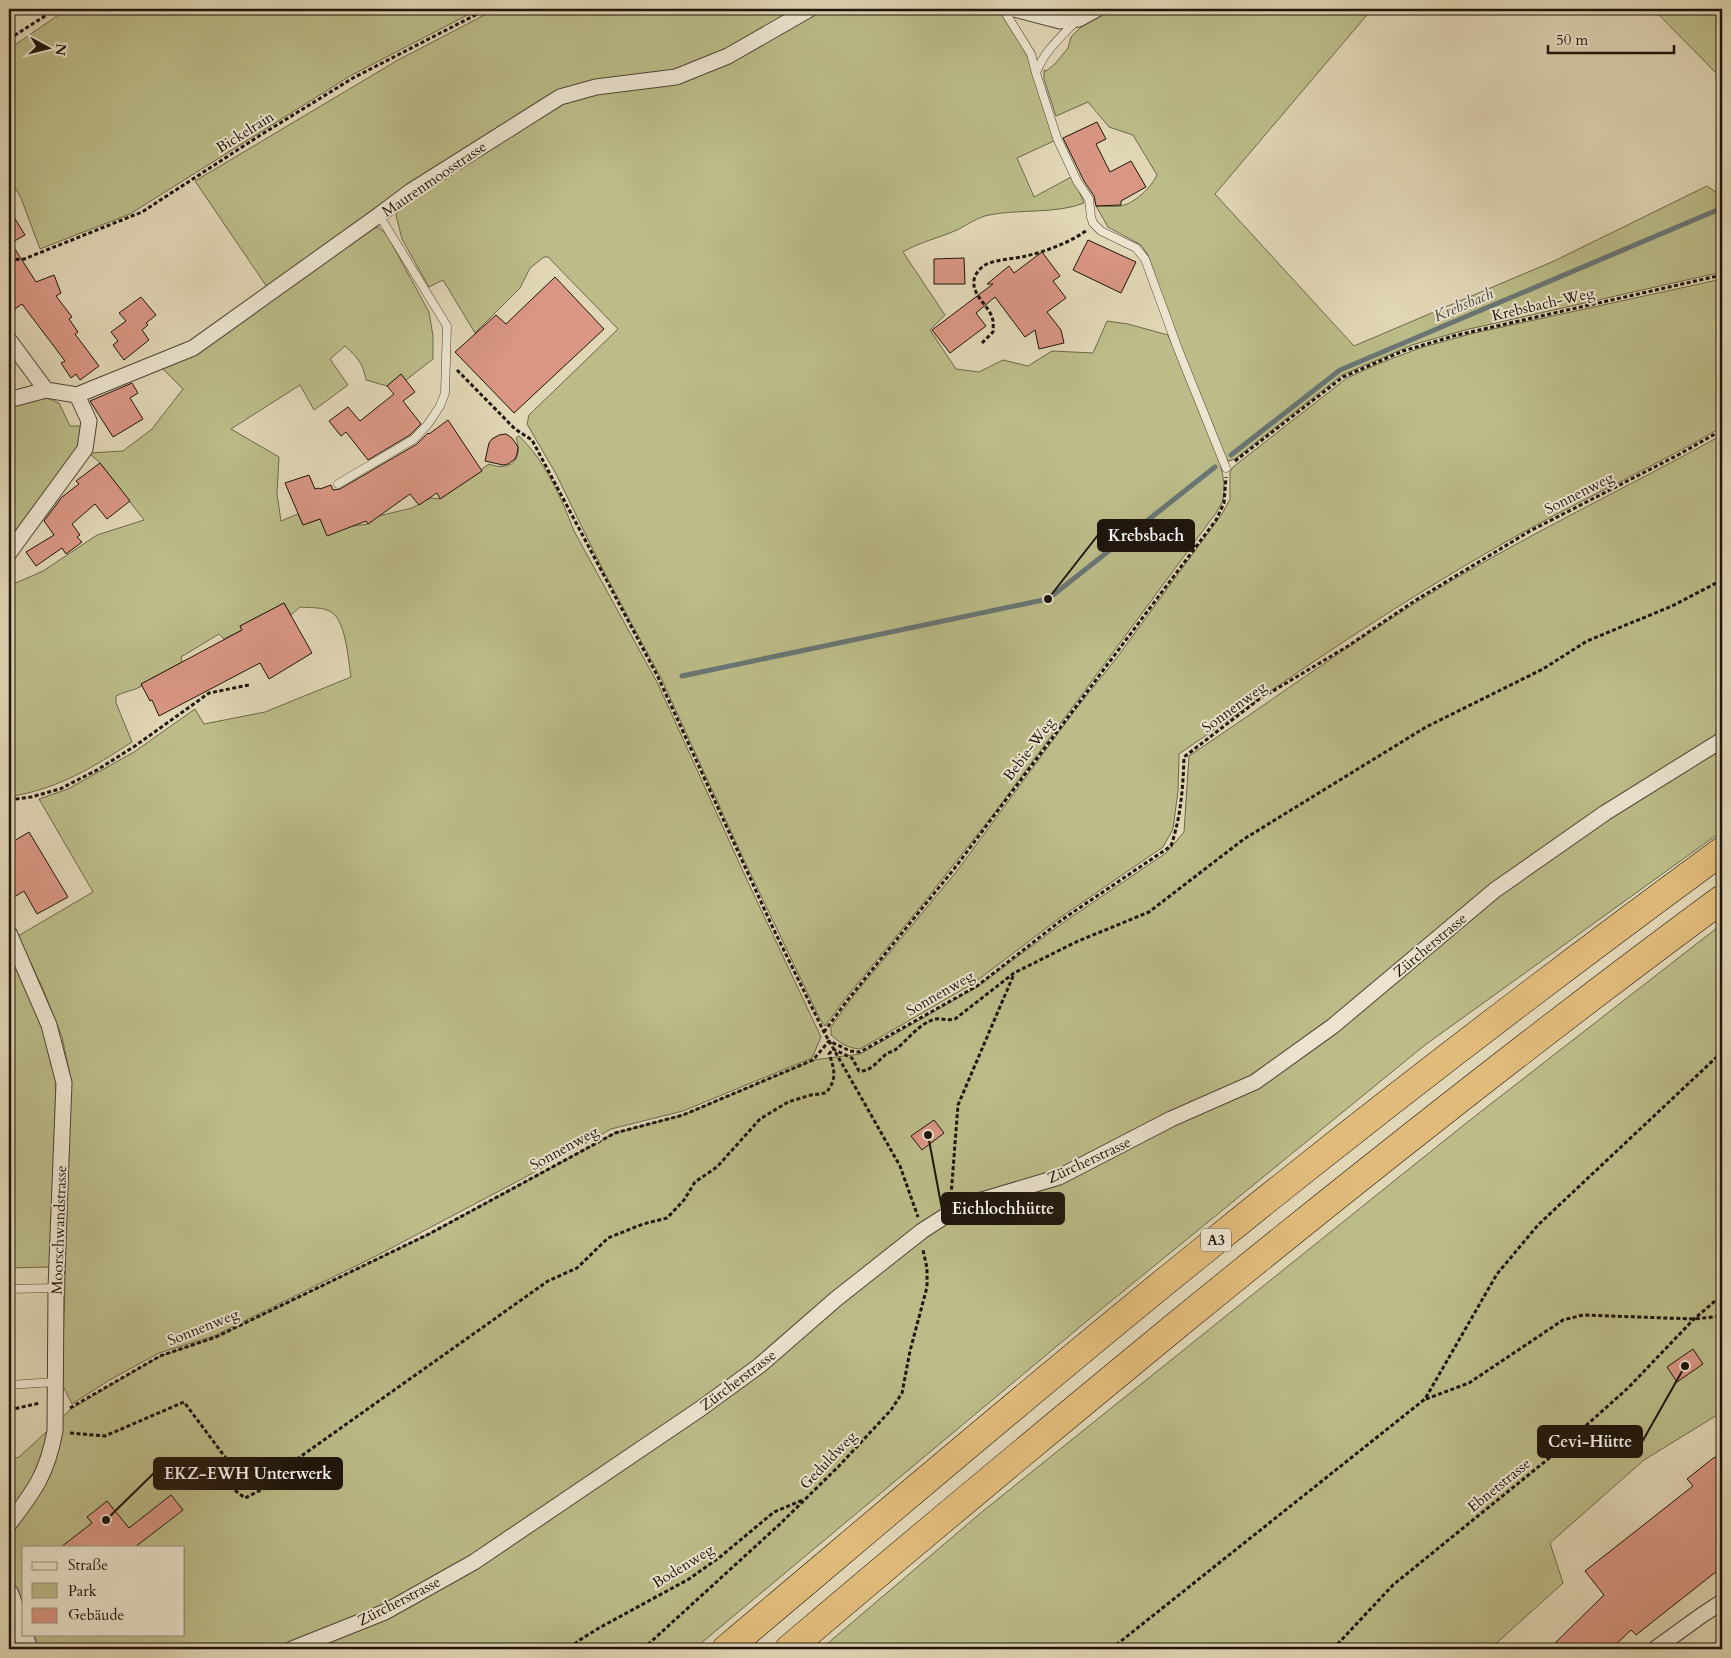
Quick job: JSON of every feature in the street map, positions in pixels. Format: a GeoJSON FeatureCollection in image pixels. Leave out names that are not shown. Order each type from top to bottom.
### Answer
{"type":"FeatureCollection","features":[{"type":"Feature","properties":{"kind":"highway","name":"A3"},"geometry":{"type":"LineString","coordinates":[[726,1649],[1014,1406],[1266,1200],[1485,1028],[1722,851]]}},
{"type":"Feature","properties":{"kind":"highway"},"geometry":{"type":"LineString","coordinates":[[789,1649],[1044,1434],[1331,1201],[1531,1043],[1722,899]]}},
{"type":"Feature","properties":{"kind":"street","name":"Maurenmoosstrasse"},"geometry":{"type":"LineString","coordinates":[[78,395],[193,348],[411,191],[560,97],[596,87],[676,77],[728,56],[810,9]]}},
{"type":"Feature","properties":{"kind":"street"},"geometry":{"type":"LineString","coordinates":[[1014,9],[1060,21],[1079,19],[1097,9]]}},
{"type":"Feature","properties":{"kind":"street"},"geometry":{"type":"LineString","coordinates":[[9,340],[46,390]]}},
{"type":"Feature","properties":{"kind":"street"},"geometry":{"type":"LineString","coordinates":[[9,397],[16,398],[46,390],[78,395],[89,421],[85,449],[9,552]]}},
{"type":"Feature","properties":{"kind":"street","name":"Zürcherstrasse"},"geometry":{"type":"LineString","coordinates":[[292,1649],[385,1612],[482,1556],[700,1409],[759,1366],[836,1299],[922,1231],[950,1213],[975,1202],[1059,1177],[1171,1119],[1254,1082],[1333,1026],[1495,890],[1605,813],[1722,740]]}},
{"type":"Feature","properties":{"kind":"street","name":"Moorschwandstrasse"},"geometry":{"type":"LineString","coordinates":[[9,933],[49,1025],[64,1083],[56,1288],[55,1431],[51,1454],[45,1470],[32,1494],[9,1524]]}},
{"type":"Feature","properties":{"kind":"street"},"geometry":{"type":"LineString","coordinates":[[9,1594],[22,1632]]}},
{"type":"Feature","properties":{"kind":"street"},"geometry":{"type":"LineString","coordinates":[[1655,1649],[1722,1602]]}},
{"type":"Feature","properties":{"kind":"street"},"geometry":{"type":"LineString","coordinates":[[24,1636],[28,1649]]}},
{"type":"Feature","properties":{"kind":"lane"},"geometry":{"type":"LineString","coordinates":[[1003,9],[1031,54],[1057,138],[1077,181],[1089,199],[1093,224],[1101,231],[1136,248],[1145,259],[1178,349],[1226,468]]}},
{"type":"Feature","properties":{"kind":"lane"},"geometry":{"type":"LineString","coordinates":[[1036,72],[1047,51],[1079,19]]}},
{"type":"Feature","properties":{"kind":"lane"},"geometry":{"type":"LineString","coordinates":[[338,484],[414,439],[428,424],[440,406],[445,393],[447,326],[380,215]]}},
{"type":"Feature","properties":{"kind":"lane"},"geometry":{"type":"LineString","coordinates":[[9,1289],[56,1288]]}},
{"type":"Feature","properties":{"kind":"lane"},"geometry":{"type":"LineString","coordinates":[[9,1384],[55,1382]]}},
{"type":"Feature","properties":{"kind":"path"},"geometry":{"type":"LineString","coordinates":[[9,39],[56,9]]}},
{"type":"Feature","properties":{"kind":"path","name":"Bickelrain"},"geometry":{"type":"LineString","coordinates":[[9,260],[24,259],[142,212],[353,78],[487,9]]}},
{"type":"Feature","properties":{"kind":"path"},"geometry":{"type":"LineString","coordinates":[[982,344],[993,332],[994,322],[992,315],[975,291],[974,280],[977,272],[985,265],[1028,256],[1060,246],[1085,232],[1093,224]]}},
{"type":"Feature","properties":{"kind":"path","name":"Krebsbach-Weg"},"geometry":{"type":"LineString","coordinates":[[1226,468],[1343,377],[1403,351],[1457,335],[1722,275]]}},
{"type":"Feature","properties":{"kind":"path","name":"Geduldweg"},"geometry":{"type":"LineString","coordinates":[[446,359],[515,429],[532,440],[658,677],[768,919],[824,1032],[900,1166],[922,1231],[927,1268],[926,1287],[902,1393],[891,1410],[806,1499],[643,1649]]}},
{"type":"Feature","properties":{"kind":"path","name":"Sonnenweg"},"geometry":{"type":"LineString","coordinates":[[55,1403],[71,1409],[160,1356],[216,1337],[429,1234],[615,1133],[683,1115],[813,1060],[829,1041],[850,1051],[860,1052],[977,986],[1063,919],[1171,846],[1178,826],[1183,797],[1184,757],[1258,700],[1348,646],[1416,600],[1530,531],[1678,455],[1722,430]]}},
{"type":"Feature","properties":{"kind":"path","name":"Bebie-Weg"},"geometry":{"type":"LineString","coordinates":[[824,1032],[846,1002],[954,869],[1216,520],[1224,502],[1226,468]]}},
{"type":"Feature","properties":{"kind":"path"},"geometry":{"type":"LineString","coordinates":[[55,1431],[105,1436],[184,1402],[228,1461],[228,1485],[245,1498],[269,1486],[290,1464],[548,1281],[577,1268],[608,1238],[642,1224],[667,1218],[684,1200],[695,1182],[717,1167],[760,1119],[788,1102],[811,1095],[826,1093],[831,1086],[835,1071],[829,1054],[833,1049],[852,1058],[860,1071],[865,1071],[874,1066],[888,1053],[894,1051],[920,1027],[936,1019],[946,1021],[955,1019],[1014,973],[1076,942],[1149,912],[1244,839],[1426,727],[1543,670],[1587,641],[1672,606],[1722,580]]}},
{"type":"Feature","properties":{"kind":"path"},"geometry":{"type":"LineString","coordinates":[[9,800],[31,797],[60,789],[97,770],[135,746],[208,693],[249,685]]}},
{"type":"Feature","properties":{"kind":"path"},"geometry":{"type":"LineString","coordinates":[[950,1213],[958,1104],[1014,973]]}},
{"type":"Feature","properties":{"kind":"path"},"geometry":{"type":"LineString","coordinates":[[1425,1399],[1497,1274],[1538,1226],[1722,1052]]}},
{"type":"Feature","properties":{"kind":"path","name":"Ebnetstrasse"},"geometry":{"type":"LineString","coordinates":[[1333,1649],[1393,1585],[1553,1455],[1628,1388],[1694,1319],[1722,1295]]}},
{"type":"Feature","properties":{"kind":"path"},"geometry":{"type":"LineString","coordinates":[[1111,1649],[1425,1399],[1469,1383],[1563,1320],[1584,1315],[1694,1319],[1722,1316]]}},
{"type":"Feature","properties":{"kind":"path"},"geometry":{"type":"LineString","coordinates":[[9,1410],[47,1402],[55,1403]]}},
{"type":"Feature","properties":{"kind":"path","name":"Bodenweg"},"geometry":{"type":"LineString","coordinates":[[570,1649],[599,1628],[689,1578],[720,1557],[774,1512],[806,1499]]}},
{"type":"Feature","properties":{"kind":"green space"},"geometry":{"type":"Polygon","coordinates":[[[67,9],[479,9],[350,76],[130,214],[40,249],[21,198],[9,176],[9,49],[67,9]]]}},
{"type":"Feature","properties":{"kind":"green space"},"geometry":{"type":"Polygon","coordinates":[[[496,9],[802,9],[725,53],[705,57],[674,73],[594,83],[269,290],[195,181],[398,60],[496,9]]]}},
{"type":"Feature","properties":{"kind":"green space"},"geometry":{"type":"Polygon","coordinates":[[[818,9],[998,10],[1009,23],[1026,51],[1056,140],[1017,158],[1034,197],[1073,176],[1084,203],[1062,209],[1001,213],[985,216],[957,230],[916,245],[903,252],[945,315],[930,330],[956,369],[979,372],[1003,360],[1028,366],[1052,351],[1093,353],[1107,321],[1128,324],[1168,335],[1214,441],[1224,484],[1223,499],[1216,513],[995,812],[825,1026],[744,860],[662,680],[604,572],[556,474],[527,424],[529,415],[618,329],[548,257],[544,257],[530,268],[520,288],[475,333],[443,280],[429,287],[402,239],[396,215],[403,203],[572,97],[654,85],[791,25],[818,9]]]}},
{"type":"Feature","properties":{"kind":"green space"},"geometry":{"type":"Polygon","coordinates":[[[1105,9],[1372,9],[1215,194],[1354,346],[1554,261],[1707,186],[1716,192],[1722,190],[1722,272],[1465,330],[1412,345],[1342,375],[1235,459],[1229,461],[1223,457],[1214,427],[1183,356],[1148,255],[1141,245],[1108,227],[1096,206],[1121,206],[1132,202],[1147,190],[1157,175],[1133,135],[1109,127],[1088,102],[1056,116],[1044,79],[1044,70],[1046,71],[1055,64],[1068,48],[1071,37],[1105,9]]]}},
{"type":"Feature","properties":{"kind":"green space"},"geometry":{"type":"Polygon","coordinates":[[[1653,9],[1722,9],[1722,79],[1653,9]]]}},
{"type":"Feature","properties":{"kind":"green space"},"geometry":{"type":"Polygon","coordinates":[[[378,227],[387,235],[429,312],[433,336],[433,359],[406,380],[401,375],[387,386],[366,380],[359,361],[345,346],[330,359],[348,385],[314,410],[300,385],[231,429],[279,457],[277,494],[281,521],[298,514],[303,525],[320,519],[353,526],[368,524],[378,516],[412,508],[430,498],[440,499],[489,464],[503,466],[513,462],[517,458],[518,446],[516,438],[519,436],[536,456],[551,480],[574,531],[658,684],[821,1037],[812,1058],[683,1111],[611,1129],[522,1179],[380,1254],[214,1336],[159,1353],[108,1381],[72,1404],[62,1384],[71,1079],[62,1037],[43,989],[18,936],[93,892],[39,799],[68,789],[134,752],[195,709],[204,724],[265,712],[351,677],[345,639],[338,620],[333,614],[321,608],[300,607],[291,615],[284,603],[240,626],[242,630],[224,639],[219,634],[181,657],[182,662],[141,684],[142,686],[116,696],[116,703],[132,742],[61,782],[14,796],[9,789],[9,586],[43,571],[97,535],[144,520],[100,463],[89,453],[123,451],[152,429],[183,389],[161,367],[369,230],[378,227]]]}},
{"type":"Feature","properties":{"kind":"green space"},"geometry":{"type":"Polygon","coordinates":[[[1722,279],[1722,427],[1529,529],[1439,581],[1308,666],[1179,754],[1178,791],[1173,829],[1163,847],[1061,917],[974,983],[860,1049],[844,1045],[831,1035],[831,1027],[855,994],[957,871],[1222,514],[1230,499],[1230,472],[1233,467],[1347,378],[1378,364],[1420,348],[1470,334],[1722,279]]]}},
{"type":"Feature","properties":{"kind":"green space"},"geometry":{"type":"Polygon","coordinates":[[[47,398],[59,403],[70,426],[83,426],[81,442],[46,492],[9,539],[9,401],[32,401],[47,398]]]}},
{"type":"Feature","properties":{"kind":"green space"},"geometry":{"type":"Polygon","coordinates":[[[1722,435],[1722,831],[1425,1045],[1099,1311],[694,1649],[9,1649],[9,1460],[19,1457],[71,1409],[160,1356],[216,1337],[429,1234],[615,1133],[683,1115],[813,1060],[860,1054],[977,987],[1064,922],[1166,853],[1184,832],[1189,756],[1417,602],[1530,537],[1722,435]]]}},
{"type":"Feature","properties":{"kind":"green space"},"geometry":{"type":"Polygon","coordinates":[[[1722,924],[1722,1412],[1644,1460],[1550,1543],[1563,1583],[1490,1649],[821,1649],[983,1511],[1465,1124],[1722,924]]]}},
{"type":"Feature","properties":{"kind":"green space"},"geometry":{"type":"Polygon","coordinates":[[[9,951],[44,1030],[52,1057],[56,1085],[50,1267],[9,1268],[9,951]]]}},
{"type":"Feature","properties":{"kind":"building"},"geometry":{"type":"Polygon","coordinates":[[[1097,122],[1106,139],[1096,144],[1110,172],[1131,161],[1146,187],[1121,201],[1121,205],[1096,206],[1094,196],[1084,181],[1063,138],[1097,122]]]}},
{"type":"Feature","properties":{"kind":"building"},"geometry":{"type":"Polygon","coordinates":[[[9,209],[25,235],[11,243],[36,282],[54,275],[61,293],[56,296],[72,317],[69,319],[78,332],[75,334],[99,366],[80,380],[76,374],[71,378],[61,363],[65,361],[22,304],[9,313],[9,209]]]}},
{"type":"Feature","properties":{"kind":"building"},"geometry":{"type":"Polygon","coordinates":[[[1088,240],[1136,262],[1121,293],[1073,270],[1088,240]]]}},
{"type":"Feature","properties":{"kind":"building"},"geometry":{"type":"Polygon","coordinates":[[[1042,252],[1060,276],[1053,281],[1066,298],[1047,312],[1061,330],[1064,343],[1039,349],[1035,330],[1025,337],[995,297],[976,313],[986,326],[950,353],[932,330],[993,284],[987,284],[1009,266],[1014,273],[1042,252]]]}},
{"type":"Feature","properties":{"kind":"building"},"geometry":{"type":"Polygon","coordinates":[[[964,258],[965,284],[934,284],[934,259],[964,258]]]}},
{"type":"Feature","properties":{"kind":"building"},"geometry":{"type":"Polygon","coordinates":[[[555,277],[604,329],[514,413],[455,352],[496,315],[506,324],[555,277]]]}},
{"type":"Feature","properties":{"kind":"building"},"geometry":{"type":"Polygon","coordinates":[[[141,297],[156,315],[146,323],[148,325],[142,330],[149,340],[124,360],[113,345],[118,341],[111,332],[126,321],[119,313],[141,297]]]}},
{"type":"Feature","properties":{"kind":"building"},"geometry":{"type":"Polygon","coordinates":[[[401,374],[415,392],[403,401],[421,424],[410,435],[368,460],[346,432],[341,436],[329,421],[348,407],[360,421],[394,394],[387,386],[401,374]]]}},
{"type":"Feature","properties":{"kind":"building"},"geometry":{"type":"Polygon","coordinates":[[[132,383],[138,393],[130,398],[143,419],[113,437],[90,401],[132,383]]]}},
{"type":"Feature","properties":{"kind":"building"},"geometry":{"type":"Polygon","coordinates":[[[448,420],[482,471],[440,499],[437,493],[419,505],[410,494],[368,524],[366,521],[327,536],[320,519],[303,525],[285,483],[309,475],[315,489],[331,485],[333,490],[340,489],[417,444],[428,433],[448,420]]]}},
{"type":"Feature","properties":{"kind":"building"},"geometry":{"type":"Polygon","coordinates":[[[506,434],[512,438],[518,447],[515,459],[503,465],[485,461],[489,443],[492,439],[506,434]]]}},
{"type":"Feature","properties":{"kind":"building"},"geometry":{"type":"Polygon","coordinates":[[[100,463],[130,501],[107,519],[95,504],[72,524],[80,535],[77,537],[82,542],[66,554],[62,548],[36,566],[26,552],[54,535],[44,521],[62,497],[79,484],[76,481],[100,463]]]}},
{"type":"Feature","properties":{"kind":"building"},"geometry":{"type":"Polygon","coordinates":[[[284,603],[312,653],[269,679],[260,663],[159,716],[152,700],[150,701],[141,684],[242,630],[240,626],[284,603]]]}},
{"type":"Feature","properties":{"kind":"building"},"geometry":{"type":"Polygon","coordinates":[[[29,832],[68,897],[37,914],[24,891],[14,897],[9,888],[9,844],[29,832]]]}},
{"type":"Feature","properties":{"kind":"building"},"geometry":{"type":"Polygon","coordinates":[[[934,1120],[944,1133],[922,1150],[911,1136],[934,1120]]]}},
{"type":"Feature","properties":{"kind":"building"},"geometry":{"type":"Polygon","coordinates":[[[1693,1349],[1703,1364],[1677,1382],[1667,1367],[1693,1349]]]}},
{"type":"Feature","properties":{"kind":"building"},"geometry":{"type":"Polygon","coordinates":[[[1722,1453],[1722,1567],[1636,1635],[1631,1630],[1611,1649],[1549,1649],[1604,1595],[1585,1571],[1693,1486],[1687,1479],[1722,1453]]]}},
{"type":"Feature","properties":{"kind":"building"},"geometry":{"type":"Polygon","coordinates":[[[171,1495],[183,1510],[136,1546],[62,1546],[92,1523],[87,1517],[107,1501],[129,1528],[171,1495]]]}},
{"type":"Feature","properties":{"kind":"waterway","name":"Krebsbach"},"geometry":{"type":"LineString","coordinates":[[1231,455],[1340,370],[1722,208]]}},
{"type":"Feature","properties":{"kind":"waterway","name":"Krebsbach"},"geometry":{"type":"LineString","coordinates":[[682,676],[1048,599],[1215,467]]}},
{"type":"Feature","properties":{"kind":"place","name":"Krebsbach"},"geometry":{"type":"Point","coordinates":[1048,599]}},
{"type":"Feature","properties":{"kind":"place","name":"Eichlochhütte"},"geometry":{"type":"Point","coordinates":[928,1135]}},
{"type":"Feature","properties":{"kind":"place","name":"Cevi-Hütte"},"geometry":{"type":"Point","coordinates":[1685,1366]}},
{"type":"Feature","properties":{"kind":"place","name":"EKZ-EWH Unterwerk"},"geometry":{"type":"Point","coordinates":[106,1520]}}]}
